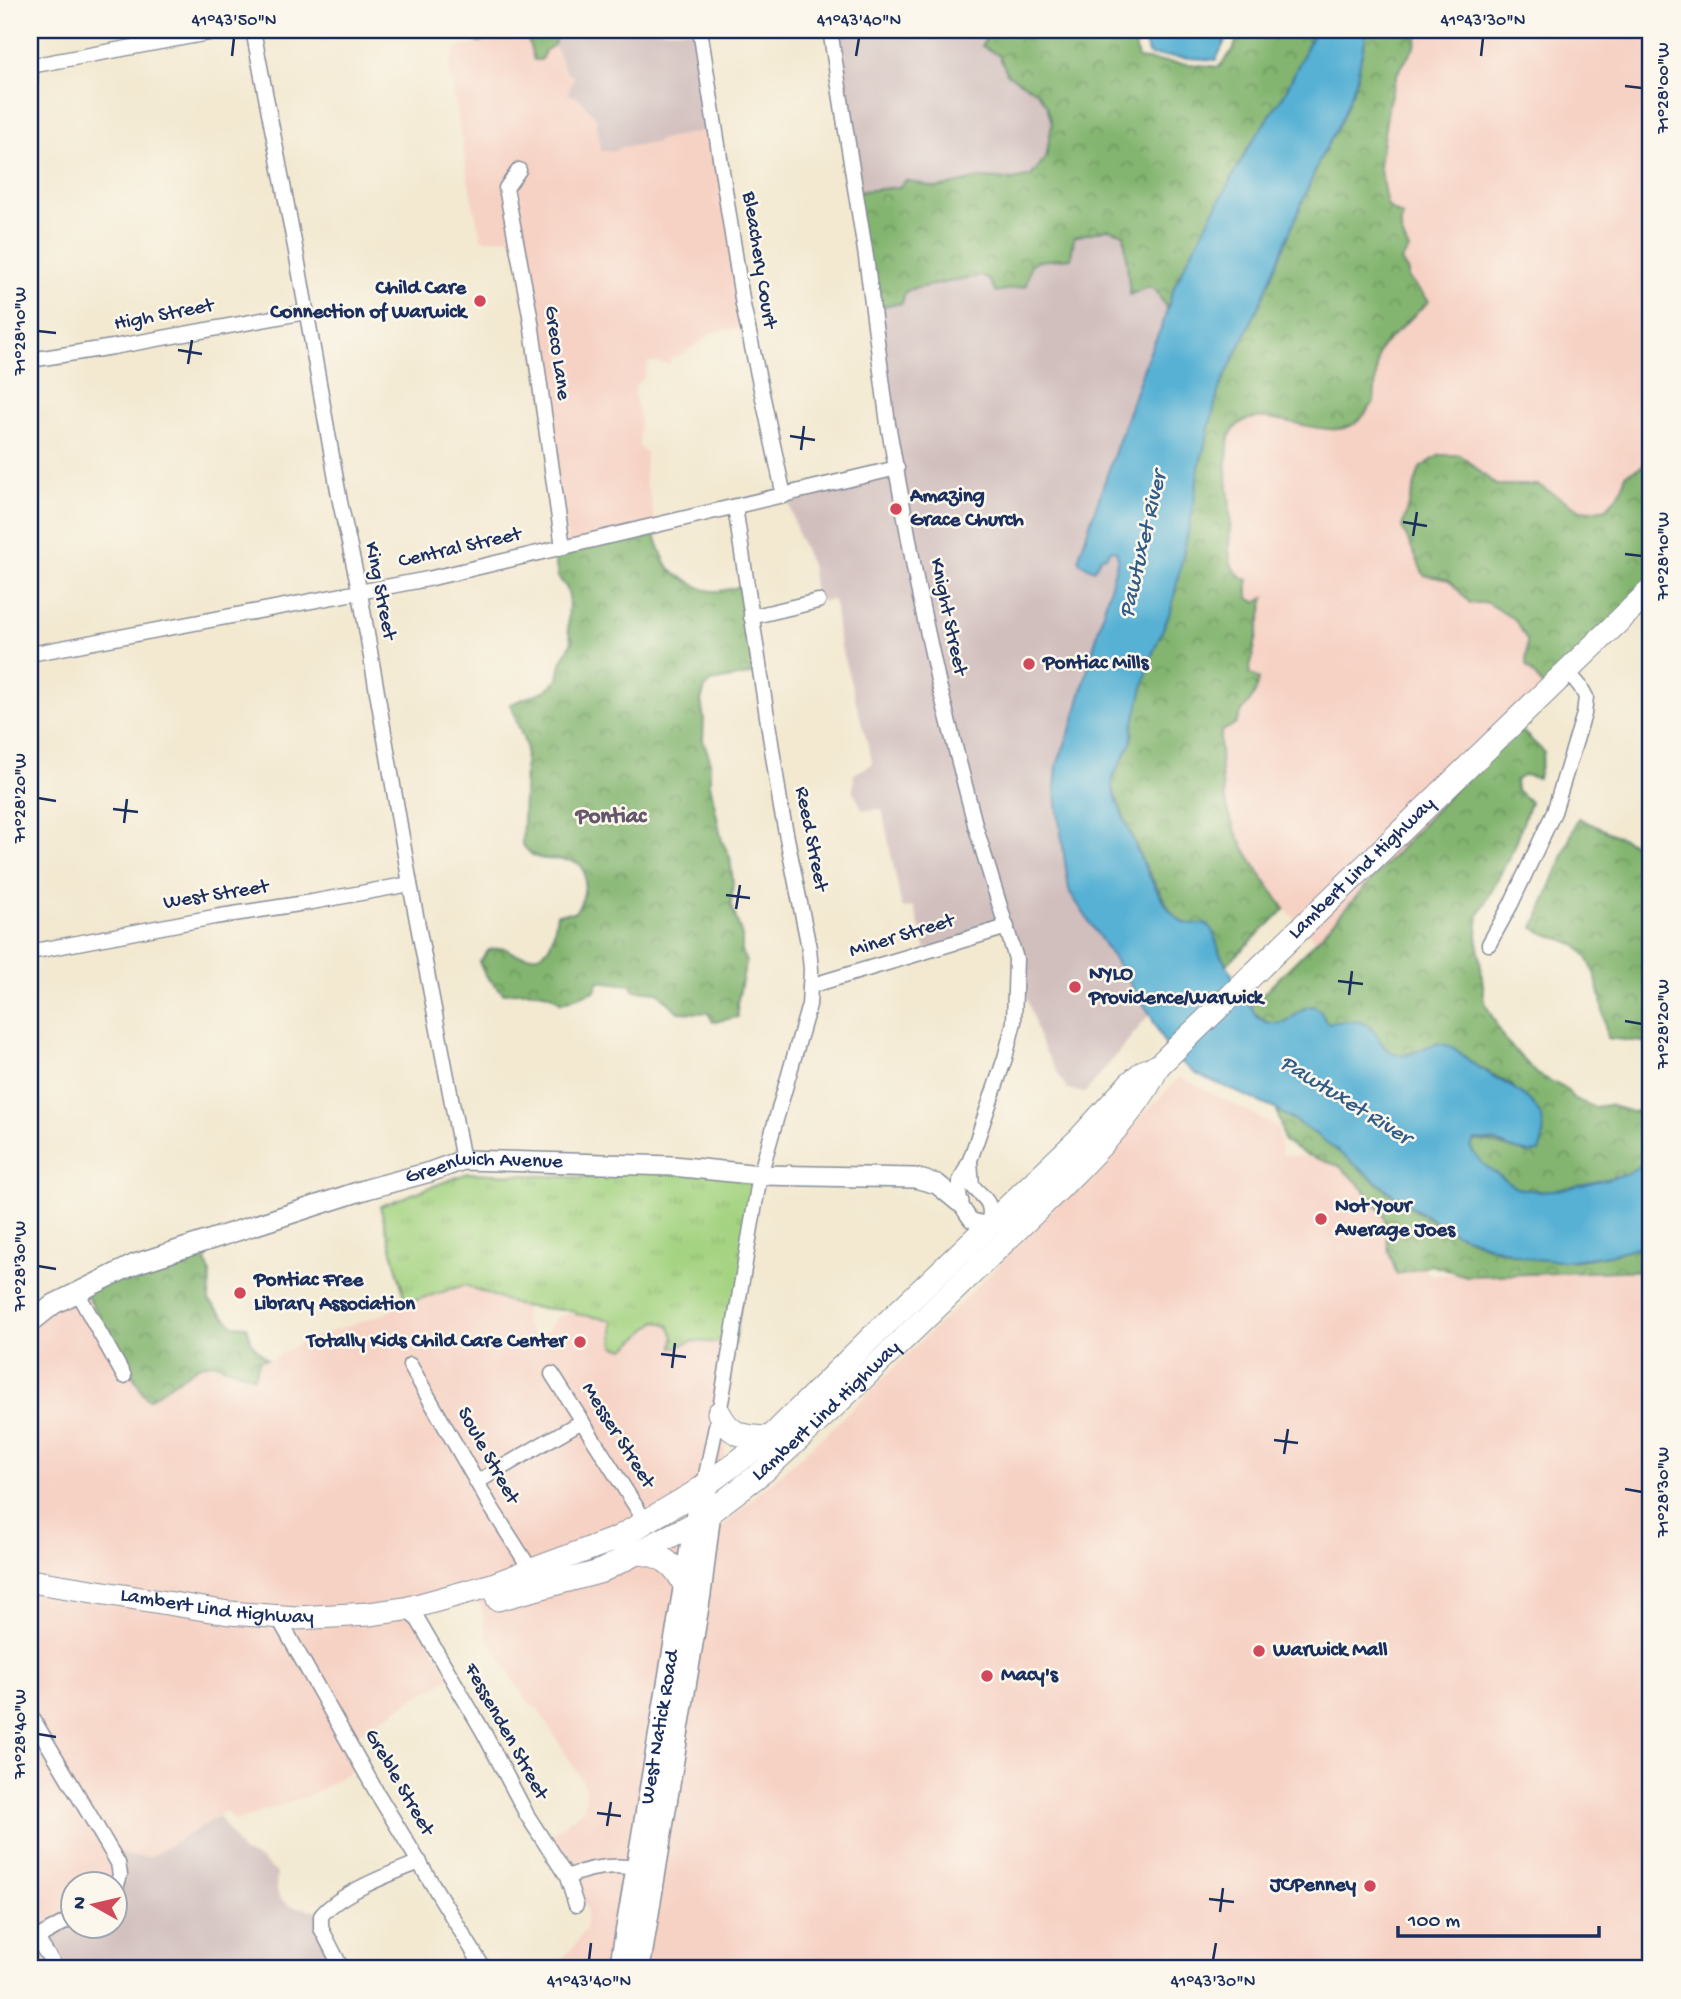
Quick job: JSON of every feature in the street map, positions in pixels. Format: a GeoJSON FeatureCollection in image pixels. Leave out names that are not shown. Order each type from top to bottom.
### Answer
{"type":"FeatureCollection","features":[{"type":"Feature","properties":{"kind":"main road"},"geometry":{"type":"LineString","coordinates":[[1567,671],[1651,590]]}},
{"type":"Feature","properties":{"kind":"main road","name":"Lambert Lind Highway"},"geometry":{"type":"LineString","coordinates":[[30,1581],[217,1611],[297,1618],[369,1615],[405,1609],[492,1586],[618,1538],[704,1485],[771,1438],[872,1337],[1089,1158],[1147,1090],[1158,1066],[1567,671]]}},
{"type":"Feature","properties":{"kind":"main road","name":"Lambert Lind Highway"},"geometry":{"type":"LineString","coordinates":[[405,1609],[442,1611],[599,1572],[702,1518],[765,1470],[831,1409],[995,1234]]}},
{"type":"Feature","properties":{"kind":"main road"},"geometry":{"type":"LineString","coordinates":[[719,1413],[725,1425],[736,1433],[749,1437],[771,1438]]}},
{"type":"Feature","properties":{"kind":"main road","name":"West Natick Road"},"geometry":{"type":"LineString","coordinates":[[639,1969],[700,1594],[704,1485]]}},
{"type":"Feature","properties":{"kind":"main road","name":"West Natick Road"},"geometry":{"type":"LineString","coordinates":[[620,1969],[684,1584],[702,1518]]}},
{"type":"Feature","properties":{"kind":"main road"},"geometry":{"type":"LineString","coordinates":[[636,1553],[652,1553],[664,1559],[678,1569],[684,1584]]}},
{"type":"Feature","properties":{"kind":"street"},"geometry":{"type":"LineString","coordinates":[[30,82],[30,66],[225,30]]}},
{"type":"Feature","properties":{"kind":"street","name":"King Street"},"geometry":{"type":"LineString","coordinates":[[253,30],[340,502],[360,593],[410,884],[463,1160]]}},
{"type":"Feature","properties":{"kind":"street","name":"Bleachery Court"},"geometry":{"type":"LineString","coordinates":[[700,30],[743,305],[784,496]]}},
{"type":"Feature","properties":{"kind":"street","name":"Knight Street"},"geometry":{"type":"LineString","coordinates":[[830,30],[917,584],[939,685],[976,828],[1016,959],[1014,1022],[1002,1070],[960,1181],[959,1202]]}},
{"type":"Feature","properties":{"kind":"street","name":"Greco Lane"},"geometry":{"type":"LineString","coordinates":[[519,170],[506,188],[530,315],[563,547]]}},
{"type":"Feature","properties":{"kind":"street","name":"High Street"},"geometry":{"type":"LineString","coordinates":[[30,360],[306,312]]}},
{"type":"Feature","properties":{"kind":"street","name":"Central Street"},"geometry":{"type":"LineString","coordinates":[[30,653],[360,593],[897,468]]}},
{"type":"Feature","properties":{"kind":"street","name":"Reed Street"},"geometry":{"type":"LineString","coordinates":[[735,507],[781,808],[809,948],[809,1005],[760,1175]]}},
{"type":"Feature","properties":{"kind":"street"},"geometry":{"type":"LineString","coordinates":[[751,617],[818,601]]}},
{"type":"Feature","properties":{"kind":"street"},"geometry":{"type":"LineString","coordinates":[[1489,944],[1511,904],[1553,811],[1584,714],[1586,697],[1567,671]]}},
{"type":"Feature","properties":{"kind":"street","name":"West Street"},"geometry":{"type":"LineString","coordinates":[[30,952],[410,884]]}},
{"type":"Feature","properties":{"kind":"street","name":"Miner Street"},"geometry":{"type":"LineString","coordinates":[[810,986],[1007,927]]}},
{"type":"Feature","properties":{"kind":"street","name":"Greenwich Avenue"},"geometry":{"type":"LineString","coordinates":[[30,1322],[54,1304],[135,1264],[463,1160],[673,1166],[760,1175],[915,1178],[937,1184],[959,1202]]}},
{"type":"Feature","properties":{"kind":"street"},"geometry":{"type":"LineString","coordinates":[[970,1160],[972,1186],[990,1202],[995,1234]]}},
{"type":"Feature","properties":{"kind":"street","name":"West Natick Road"},"geometry":{"type":"LineString","coordinates":[[704,1485],[760,1175]]}},
{"type":"Feature","properties":{"kind":"street"},"geometry":{"type":"LineString","coordinates":[[959,1202],[971,1220],[995,1234]]}},
{"type":"Feature","properties":{"kind":"street"},"geometry":{"type":"LineString","coordinates":[[78,1292],[124,1376]]}},
{"type":"Feature","properties":{"kind":"street","name":"Soule Street"},"geometry":{"type":"LineString","coordinates":[[410,1365],[529,1567]]}},
{"type":"Feature","properties":{"kind":"street","name":"Messer Street"},"geometry":{"type":"LineString","coordinates":[[552,1374],[645,1521]]}},
{"type":"Feature","properties":{"kind":"street"},"geometry":{"type":"LineString","coordinates":[[477,1482],[582,1421]]}},
{"type":"Feature","properties":{"kind":"street","name":"Fessenden Street"},"geometry":{"type":"LineString","coordinates":[[405,1609],[418,1620],[484,1733],[527,1815],[568,1877],[576,1905]]}},
{"type":"Feature","properties":{"kind":"street","name":"Greble Street"},"geometry":{"type":"LineString","coordinates":[[278,1617],[377,1793],[484,1969]]}},
{"type":"Feature","properties":{"kind":"street"},"geometry":{"type":"LineString","coordinates":[[30,1714],[118,1863],[119,1870]]}},
{"type":"Feature","properties":{"kind":"street"},"geometry":{"type":"LineString","coordinates":[[342,1969],[321,1928],[325,1912],[334,1904],[384,1876],[420,1862]]}},
{"type":"Feature","properties":{"kind":"street"},"geometry":{"type":"LineString","coordinates":[[568,1877],[588,1869],[610,1865],[638,1868]]}},
{"type":"Feature","properties":{"kind":"street"},"geometry":{"type":"LineString","coordinates":[[57,1969],[39,1942],[42,1935],[60,1925]]}},
{"type":"Feature","properties":{"kind":"shaded area"},"geometry":{"type":"Polygon","coordinates":[[[557,30],[698,30],[714,129],[661,139],[655,143],[622,147],[615,151],[601,151],[596,118],[579,98],[568,94],[574,77],[566,72],[554,45],[557,30]]]}},
{"type":"Feature","properties":{"kind":"shaded area"},"geometry":{"type":"Polygon","coordinates":[[[829,30],[990,30],[982,46],[999,55],[1007,74],[1038,92],[1047,106],[1052,124],[1046,157],[1031,176],[1014,180],[980,178],[937,188],[906,180],[899,187],[855,192],[829,30]]]}},
{"type":"Feature","properties":{"kind":"shaded area"},"geometry":{"type":"Polygon","coordinates":[[[1419,30],[1651,31],[1651,462],[1626,474],[1621,491],[1607,508],[1590,511],[1581,510],[1538,485],[1496,485],[1489,481],[1415,486],[1408,504],[1424,574],[1449,580],[1459,593],[1488,603],[1515,620],[1527,640],[1526,666],[1547,690],[1316,941],[1285,909],[1251,862],[1235,832],[1222,785],[1222,731],[1238,717],[1256,694],[1249,673],[1264,598],[1256,602],[1248,597],[1248,580],[1232,569],[1228,555],[1232,513],[1225,466],[1230,434],[1240,424],[1259,415],[1318,429],[1374,402],[1378,355],[1382,346],[1428,301],[1408,278],[1401,261],[1409,250],[1401,234],[1401,220],[1387,205],[1379,165],[1389,102],[1397,74],[1415,46],[1419,30]]]}},
{"type":"Feature","properties":{"kind":"shaded area"},"geometry":{"type":"Polygon","coordinates":[[[527,36],[530,42],[545,51],[554,45],[566,72],[574,77],[579,98],[596,118],[615,151],[622,147],[655,143],[661,139],[714,129],[743,328],[713,332],[682,355],[671,358],[670,364],[649,362],[644,378],[635,386],[640,418],[639,447],[646,452],[645,483],[649,490],[655,523],[568,544],[513,237],[482,240],[472,201],[449,67],[453,52],[462,46],[527,36]]]}},
{"type":"Feature","properties":{"kind":"shaded area"},"geometry":{"type":"Polygon","coordinates":[[[1108,229],[1124,233],[1130,294],[1147,287],[1155,289],[1167,309],[1080,553],[1102,555],[1111,550],[1116,551],[1118,558],[1073,723],[1057,765],[1055,790],[1069,891],[1150,1014],[1085,1093],[1067,1089],[1041,1044],[1006,929],[926,950],[914,907],[902,908],[882,809],[863,810],[853,791],[854,774],[871,765],[872,760],[838,636],[834,600],[816,599],[811,565],[798,535],[787,496],[894,468],[872,308],[911,289],[982,276],[1028,283],[1031,264],[1071,258],[1074,237],[1108,229]]]}},
{"type":"Feature","properties":{"kind":"shaded area"},"geometry":{"type":"Polygon","coordinates":[[[1180,1077],[1278,1127],[1282,1154],[1339,1162],[1380,1209],[1430,1275],[1651,1267],[1651,1969],[549,1969],[572,1949],[585,1929],[587,1909],[545,1840],[585,1808],[586,1787],[538,1709],[527,1702],[487,1637],[481,1604],[477,1602],[443,1609],[409,1608],[451,1678],[352,1738],[360,1766],[309,1796],[251,1817],[234,1820],[226,1811],[149,1857],[115,1854],[116,1870],[60,1870],[60,1940],[65,1940],[55,1969],[30,1969],[30,1321],[79,1289],[149,1399],[200,1365],[214,1363],[254,1377],[260,1360],[272,1359],[306,1340],[384,1314],[396,1308],[403,1297],[432,1296],[464,1283],[525,1305],[524,1323],[539,1341],[557,1317],[570,1314],[612,1320],[657,1320],[669,1325],[674,1337],[673,1347],[693,1341],[735,1344],[718,1530],[830,1430],[987,1277],[1180,1077]]]}},
{"type":"Feature","properties":{"kind":"shaded area"},"geometry":{"type":"Polygon","coordinates":[[[219,1816],[242,1852],[261,1860],[277,1873],[276,1888],[280,1899],[291,1906],[320,1911],[342,1969],[55,1969],[39,1937],[60,1924],[60,1940],[130,1940],[130,1870],[114,1870],[114,1854],[149,1857],[219,1816]]]}},
{"type":"Feature","properties":{"kind":"green space"},"geometry":{"type":"Polygon","coordinates":[[[472,30],[557,30],[554,45],[545,51],[541,60],[534,60],[527,36],[477,42],[472,30]]]}},
{"type":"Feature","properties":{"kind":"green space"},"geometry":{"type":"Polygon","coordinates":[[[990,30],[1132,30],[1138,59],[1219,67],[1234,49],[1239,30],[1315,30],[1285,93],[1248,148],[1174,287],[1167,309],[1155,289],[1147,287],[1130,295],[1124,234],[1108,229],[1074,237],[1071,258],[1031,264],[1026,286],[996,292],[988,278],[982,276],[911,289],[905,292],[902,303],[872,308],[855,192],[899,187],[906,180],[937,188],[980,178],[1014,180],[1031,176],[1046,157],[1052,124],[1047,106],[1037,92],[1007,74],[999,55],[982,46],[990,30]]]}},
{"type":"Feature","properties":{"kind":"green space"},"geometry":{"type":"Polygon","coordinates":[[[1367,30],[1419,30],[1415,46],[1397,74],[1389,102],[1379,165],[1387,205],[1403,216],[1401,229],[1409,250],[1401,261],[1408,272],[1408,278],[1429,301],[1382,346],[1378,355],[1374,402],[1355,423],[1338,429],[1253,418],[1241,423],[1229,437],[1227,470],[1231,520],[1230,559],[1235,571],[1248,580],[1248,598],[1256,602],[1265,597],[1249,673],[1259,679],[1255,693],[1236,724],[1222,731],[1222,782],[1230,817],[1237,833],[1254,865],[1285,909],[1227,964],[1220,954],[1213,931],[1185,923],[1173,915],[1142,861],[1112,788],[1113,778],[1131,743],[1151,657],[1171,610],[1192,514],[1199,467],[1219,389],[1263,297],[1320,159],[1342,118],[1356,81],[1367,30]]]}},
{"type":"Feature","properties":{"kind":"green space"},"geometry":{"type":"Polygon","coordinates":[[[1440,455],[1460,455],[1496,485],[1538,485],[1581,510],[1589,511],[1607,508],[1621,491],[1626,474],[1651,462],[1651,592],[1547,690],[1526,666],[1527,640],[1515,620],[1488,603],[1470,603],[1449,580],[1424,575],[1402,527],[1420,468],[1440,455]]]}},
{"type":"Feature","properties":{"kind":"green space"},"geometry":{"type":"Polygon","coordinates":[[[651,524],[664,559],[675,574],[710,591],[743,586],[758,673],[711,682],[705,688],[701,701],[703,740],[710,759],[710,784],[722,841],[730,857],[733,882],[731,904],[742,936],[742,952],[746,962],[737,1004],[738,1017],[713,1022],[708,1013],[678,1012],[658,992],[633,990],[631,985],[599,981],[595,991],[561,1003],[541,993],[503,993],[485,975],[479,962],[489,950],[497,948],[527,956],[543,953],[554,933],[557,914],[575,912],[584,895],[584,872],[581,865],[567,860],[534,856],[522,845],[526,746],[510,704],[547,690],[558,679],[561,663],[572,642],[568,630],[569,596],[558,577],[553,550],[651,524]]]}},
{"type":"Feature","properties":{"kind":"green space"},"geometry":{"type":"Polygon","coordinates":[[[1520,729],[1544,752],[1538,778],[1524,775],[1515,781],[1516,789],[1530,802],[1515,846],[1479,915],[1477,935],[1485,1003],[1504,1039],[1537,1074],[1566,1089],[1574,1099],[1594,1107],[1609,1105],[1632,1112],[1651,1109],[1651,1158],[1627,1174],[1565,1189],[1538,1191],[1516,1188],[1482,1163],[1472,1151],[1471,1145],[1475,1140],[1528,1153],[1513,1086],[1473,1064],[1454,1048],[1439,1043],[1397,1056],[1386,1049],[1370,1027],[1356,1022],[1327,1023],[1320,1011],[1304,1008],[1288,1022],[1274,1024],[1261,1018],[1250,1007],[1316,941],[1501,738],[1520,729]]]}},
{"type":"Feature","properties":{"kind":"green space"},"geometry":{"type":"Polygon","coordinates":[[[1578,818],[1651,852],[1651,1043],[1607,1038],[1595,974],[1590,962],[1575,945],[1534,928],[1578,818]]]}},
{"type":"Feature","properties":{"kind":"green space"},"geometry":{"type":"Polygon","coordinates":[[[1277,1110],[1328,1143],[1398,1199],[1435,1222],[1476,1242],[1519,1255],[1562,1261],[1596,1257],[1651,1243],[1651,1270],[1466,1276],[1431,1265],[1397,1275],[1389,1252],[1384,1216],[1357,1182],[1339,1166],[1307,1155],[1284,1141],[1277,1110]]]}},
{"type":"Feature","properties":{"kind":"green space"},"geometry":{"type":"Polygon","coordinates":[[[599,1164],[758,1174],[735,1344],[693,1341],[673,1348],[674,1337],[669,1325],[657,1321],[625,1349],[614,1346],[612,1320],[575,1314],[575,1311],[519,1306],[465,1285],[406,1303],[380,1206],[468,1173],[596,1178],[599,1164]]]}},
{"type":"Feature","properties":{"kind":"green space"},"geometry":{"type":"Polygon","coordinates":[[[201,1247],[210,1272],[209,1301],[233,1325],[247,1326],[252,1344],[267,1359],[260,1360],[254,1377],[215,1363],[200,1365],[149,1399],[145,1397],[83,1289],[201,1247]]]}},
{"type":"Feature","properties":{"kind":"water"},"geometry":{"type":"Polygon","coordinates":[[[1141,30],[1230,30],[1216,60],[1149,55],[1141,30]]]}},
{"type":"Feature","properties":{"kind":"water","name":"Pawtuxet River"},"geometry":{"type":"Polygon","coordinates":[[[1315,30],[1367,30],[1356,81],[1342,118],[1320,159],[1263,297],[1219,389],[1199,467],[1192,514],[1171,610],[1151,657],[1131,743],[1113,777],[1112,788],[1142,862],[1164,902],[1185,923],[1207,924],[1213,931],[1220,954],[1257,1017],[1268,1023],[1285,1023],[1305,1008],[1313,1006],[1320,1011],[1327,1023],[1349,1021],[1366,1024],[1387,1049],[1395,1054],[1407,1055],[1436,1044],[1455,1049],[1473,1064],[1526,1097],[1542,1120],[1544,1134],[1539,1152],[1523,1152],[1490,1141],[1475,1140],[1471,1146],[1482,1163],[1516,1188],[1538,1191],[1565,1189],[1627,1174],[1651,1158],[1651,1243],[1609,1255],[1564,1261],[1532,1259],[1455,1233],[1399,1199],[1317,1135],[1277,1110],[1196,1074],[1176,1058],[1163,1041],[1150,1014],[1069,891],[1055,790],[1057,765],[1073,723],[1118,558],[1116,551],[1111,550],[1105,557],[1102,556],[1094,570],[1079,562],[1080,553],[1174,287],[1248,148],[1285,93],[1315,30]]]}},
{"type":"Feature","properties":{"kind":"place","name":"Child Care Connection of Warwick"},"geometry":{"type":"Point","coordinates":[480,301]}},
{"type":"Feature","properties":{"kind":"place","name":"Amazing Grace Church"},"geometry":{"type":"Point","coordinates":[896,509]}},
{"type":"Feature","properties":{"kind":"place","name":"Pontiac Mills"},"geometry":{"type":"Point","coordinates":[1029,664]}},
{"type":"Feature","properties":{"kind":"place","name":"NYLO Providence/Warwick"},"geometry":{"type":"Point","coordinates":[1075,987]}},
{"type":"Feature","properties":{"kind":"place","name":"Not Your Average Joes"},"geometry":{"type":"Point","coordinates":[1321,1219]}},
{"type":"Feature","properties":{"kind":"place","name":"Pontiac Free Library Association"},"geometry":{"type":"Point","coordinates":[240,1293]}},
{"type":"Feature","properties":{"kind":"place","name":"Totally Kids Child Care Center"},"geometry":{"type":"Point","coordinates":[580,1342]}},
{"type":"Feature","properties":{"kind":"place","name":"Warwick Mall"},"geometry":{"type":"Point","coordinates":[1259,1651]}},
{"type":"Feature","properties":{"kind":"place","name":"Macy's"},"geometry":{"type":"Point","coordinates":[987,1676]}},
{"type":"Feature","properties":{"kind":"place","name":"JCPenney"},"geometry":{"type":"Point","coordinates":[1370,1886]}},
{"type":"Feature","properties":{"kind":"district","name":"Pontiac"},"geometry":{"type":"Point","coordinates":[611,817]}}]}
